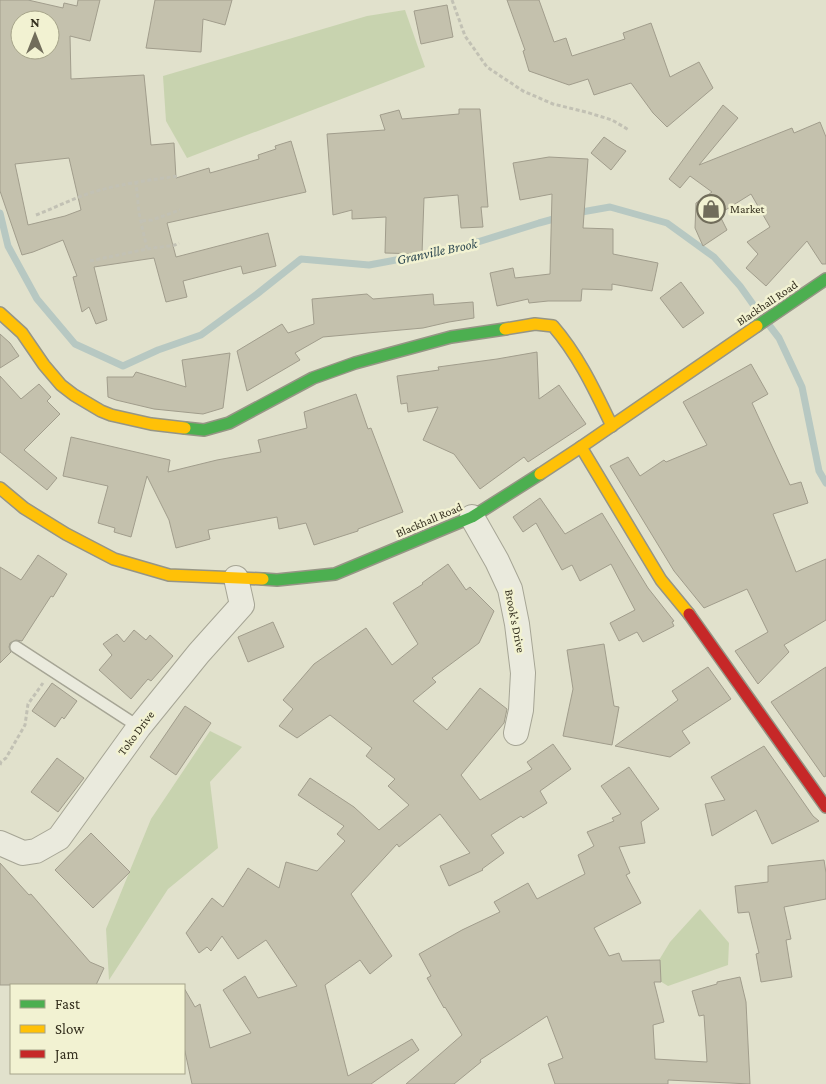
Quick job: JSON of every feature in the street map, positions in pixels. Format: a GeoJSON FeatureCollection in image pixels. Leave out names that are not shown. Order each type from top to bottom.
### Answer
{"type":"FeatureCollection","features":[{"type":"Feature","properties":{"kind":"street","name":"Blackhall Road"},"geometry":{"type":"LineString","coordinates":[[0,488],[24,508],[66,534],[114,559],[169,575],[277,580],[335,574],[472,517],[581,447],[826,279]]}},
{"type":"Feature","properties":{"kind":"street"},"geometry":{"type":"LineString","coordinates":[[0,313],[22,333],[44,365],[61,385],[101,411],[151,424],[204,430],[229,423],[313,378],[355,363],[451,337],[535,324],[554,326],[576,354],[612,426]]}},
{"type":"Feature","properties":{"kind":"street"},"geometry":{"type":"LineString","coordinates":[[581,447],[662,580],[693,619],[826,807]]}},
{"type":"Feature","properties":{"kind":"street","name":"Brook's Drive"},"geometry":{"type":"LineString","coordinates":[[472,517],[497,561],[510,589],[518,624],[524,673],[521,710],[516,732]]}},
{"type":"Feature","properties":{"kind":"street","name":"Toko Drive"},"geometry":{"type":"LineString","coordinates":[[0,843],[23,853],[36,851],[59,838],[139,727],[199,653],[242,605],[236,578]]}},
{"type":"Feature","properties":{"kind":"lane"},"geometry":{"type":"LineString","coordinates":[[16,647],[139,727]]}},
{"type":"Feature","properties":{"kind":"path"},"geometry":{"type":"LineString","coordinates":[[452,0],[465,36],[488,67],[523,91],[553,104],[612,120],[629,130]]}},
{"type":"Feature","properties":{"kind":"path"},"geometry":{"type":"LineString","coordinates":[[36,215],[91,193],[144,180],[179,176]]}},
{"type":"Feature","properties":{"kind":"path"},"geometry":{"type":"LineString","coordinates":[[136,183],[139,213],[147,249]]}},
{"type":"Feature","properties":{"kind":"path"},"geometry":{"type":"LineString","coordinates":[[142,221],[152,220],[180,210]]}},
{"type":"Feature","properties":{"kind":"path"},"geometry":{"type":"LineString","coordinates":[[90,261],[179,243]]}},
{"type":"Feature","properties":{"kind":"path"},"geometry":{"type":"LineString","coordinates":[[0,765],[25,725],[28,704],[52,671]]}},
{"type":"Feature","properties":{"kind":"green space"},"geometry":{"type":"Polygon","coordinates":[[[405,10],[425,67],[187,158],[166,121],[163,76],[367,16],[405,10]]]}},
{"type":"Feature","properties":{"kind":"green space"},"geometry":{"type":"Polygon","coordinates":[[[210,731],[242,747],[210,782],[218,848],[168,889],[109,980],[106,929],[151,819],[210,731]]]}},
{"type":"Feature","properties":{"kind":"green space"},"geometry":{"type":"Polygon","coordinates":[[[700,909],[729,943],[728,965],[668,986],[650,975],[670,942],[700,909]]]}},
{"type":"Feature","properties":{"kind":"building"},"geometry":{"type":"Polygon","coordinates":[[[0,0],[28,0],[63,8],[64,3],[77,6],[78,0],[100,0],[90,41],[70,36],[71,79],[144,75],[151,145],[174,143],[176,178],[209,168],[210,173],[259,159],[258,155],[276,149],[275,146],[291,141],[306,192],[167,223],[176,257],[268,233],[276,266],[243,274],[241,266],[183,281],[187,297],[166,302],[154,258],[94,267],[107,320],[96,324],[89,307],[82,312],[73,277],[77,276],[63,240],[22,255],[0,191],[0,0]],[[69,158],[15,164],[28,225],[81,210],[69,158]]]}},
{"type":"Feature","properties":{"kind":"building"},"geometry":{"type":"Polygon","coordinates":[[[155,0],[232,0],[225,25],[203,19],[201,52],[146,48],[155,0]]]}},
{"type":"Feature","properties":{"kind":"building"},"geometry":{"type":"Polygon","coordinates":[[[507,0],[539,0],[554,42],[566,38],[572,56],[625,39],[623,33],[651,23],[670,77],[699,62],[713,88],[667,127],[653,113],[631,83],[594,95],[588,79],[569,85],[529,71],[523,51],[525,50],[507,0]]]}},
{"type":"Feature","properties":{"kind":"building"},"geometry":{"type":"Polygon","coordinates":[[[447,5],[453,37],[421,44],[414,11],[447,5]]]}},
{"type":"Feature","properties":{"kind":"building"},"geometry":{"type":"Polygon","coordinates":[[[723,105],[738,118],[699,165],[792,128],[794,133],[820,122],[826,137],[826,264],[822,264],[807,241],[766,286],[746,268],[758,254],[747,242],[770,227],[751,194],[719,214],[727,230],[703,246],[695,228],[696,203],[712,192],[690,176],[680,188],[669,179],[723,105]]]}},
{"type":"Feature","properties":{"kind":"building"},"geometry":{"type":"Polygon","coordinates":[[[459,109],[480,109],[488,207],[481,207],[483,227],[461,228],[458,195],[424,198],[422,254],[385,253],[386,217],[352,219],[352,210],[333,215],[327,134],[385,130],[380,115],[399,110],[402,119],[459,114],[459,109]]]}},
{"type":"Feature","properties":{"kind":"building"},"geometry":{"type":"Polygon","coordinates":[[[604,137],[626,151],[611,170],[591,153],[604,137]]]}},
{"type":"Feature","properties":{"kind":"building"},"geometry":{"type":"Polygon","coordinates":[[[549,157],[588,159],[583,228],[613,229],[613,254],[658,263],[652,291],[612,284],[612,290],[582,289],[581,301],[529,303],[528,299],[497,306],[490,273],[513,268],[515,278],[550,274],[552,194],[520,200],[513,163],[549,157]]]}},
{"type":"Feature","properties":{"kind":"building"},"geometry":{"type":"Polygon","coordinates":[[[681,282],[704,313],[683,328],[660,298],[681,282]]]}},
{"type":"Feature","properties":{"kind":"building"},"geometry":{"type":"Polygon","coordinates":[[[367,294],[373,299],[433,294],[434,305],[473,302],[474,318],[423,328],[323,337],[295,353],[300,360],[247,391],[237,351],[282,324],[288,333],[314,324],[312,299],[367,294]]]}},
{"type":"Feature","properties":{"kind":"building"},"geometry":{"type":"Polygon","coordinates":[[[0,334],[10,343],[19,356],[0,368],[0,334]]]}},
{"type":"Feature","properties":{"kind":"building"},"geometry":{"type":"Polygon","coordinates":[[[537,352],[539,399],[559,385],[586,424],[528,462],[524,457],[480,489],[454,454],[423,440],[438,407],[408,412],[407,403],[401,404],[397,376],[439,370],[438,367],[537,352]]]}},
{"type":"Feature","properties":{"kind":"building"},"geometry":{"type":"Polygon","coordinates":[[[230,353],[223,408],[203,414],[154,409],[108,397],[107,377],[133,377],[136,372],[186,387],[182,360],[230,353]]]}},
{"type":"Feature","properties":{"kind":"building"},"geometry":{"type":"Polygon","coordinates":[[[751,364],[768,394],[752,403],[790,485],[801,482],[808,503],[773,514],[796,572],[826,559],[826,620],[784,645],[789,652],[758,684],[735,651],[768,632],[747,589],[704,608],[674,571],[610,466],[628,457],[640,476],[664,460],[666,462],[707,445],[683,402],[751,364]]]}},
{"type":"Feature","properties":{"kind":"building"},"geometry":{"type":"Polygon","coordinates":[[[0,376],[21,399],[39,384],[51,397],[47,401],[60,414],[24,450],[57,478],[47,490],[0,452],[0,376]]]}},
{"type":"Feature","properties":{"kind":"building"},"geometry":{"type":"Polygon","coordinates":[[[356,394],[368,429],[371,428],[403,512],[358,529],[358,531],[314,545],[306,523],[279,529],[277,517],[208,530],[210,539],[176,548],[169,520],[147,476],[131,537],[114,532],[115,528],[98,523],[108,486],[63,476],[71,437],[170,460],[168,472],[261,452],[258,440],[307,428],[304,412],[356,394]]]}},
{"type":"Feature","properties":{"kind":"building"},"geometry":{"type":"Polygon","coordinates":[[[540,498],[565,534],[602,513],[648,588],[674,621],[672,622],[674,626],[643,642],[637,632],[619,641],[610,623],[635,610],[611,564],[580,581],[572,565],[562,570],[536,523],[523,532],[513,517],[540,498]]]}},
{"type":"Feature","properties":{"kind":"building"},"geometry":{"type":"Polygon","coordinates":[[[38,555],[67,574],[22,641],[16,640],[10,643],[11,652],[0,663],[0,567],[21,580],[38,555]]]}},
{"type":"Feature","properties":{"kind":"building"},"geometry":{"type":"Polygon","coordinates":[[[448,564],[466,590],[470,587],[494,611],[479,643],[432,678],[436,682],[413,701],[447,730],[480,688],[507,709],[504,723],[461,775],[480,800],[532,769],[527,762],[553,744],[571,769],[540,791],[547,803],[523,818],[521,816],[491,835],[504,853],[483,870],[449,886],[440,866],[470,853],[440,814],[399,847],[397,844],[351,894],[392,956],[370,974],[360,960],[325,985],[348,1076],[412,1039],[419,1050],[371,1084],[192,1084],[185,1052],[185,990],[195,1007],[200,1004],[210,1048],[251,1033],[223,990],[245,976],[258,998],[297,986],[266,940],[238,959],[222,936],[211,951],[207,947],[199,953],[186,933],[212,898],[223,907],[248,868],[279,888],[286,862],[317,871],[345,841],[337,834],[344,826],[298,795],[310,778],[354,807],[379,830],[409,805],[388,786],[395,779],[366,756],[372,748],[330,715],[297,738],[279,726],[293,709],[283,700],[314,664],[366,628],[392,665],[418,644],[393,603],[448,564]]]}},
{"type":"Feature","properties":{"kind":"building"},"geometry":{"type":"Polygon","coordinates":[[[273,622],[284,647],[248,662],[238,637],[273,622]]]}},
{"type":"Feature","properties":{"kind":"building"},"geometry":{"type":"Polygon","coordinates":[[[134,630],[146,640],[150,635],[173,656],[151,681],[148,679],[131,699],[99,670],[112,655],[103,644],[117,634],[124,642],[134,630]]]}},
{"type":"Feature","properties":{"kind":"building"},"geometry":{"type":"Polygon","coordinates":[[[604,644],[614,706],[619,707],[612,745],[563,736],[573,689],[567,650],[604,644]]]}},
{"type":"Feature","properties":{"kind":"building"},"geometry":{"type":"Polygon","coordinates":[[[708,667],[731,699],[682,731],[690,743],[670,757],[615,746],[678,700],[672,691],[708,667]]]}},
{"type":"Feature","properties":{"kind":"building"},"geometry":{"type":"Polygon","coordinates":[[[826,667],[826,776],[824,777],[771,702],[826,667]]]}},
{"type":"Feature","properties":{"kind":"building"},"geometry":{"type":"Polygon","coordinates":[[[52,683],[77,701],[64,719],[62,717],[55,727],[32,711],[52,683]]]}},
{"type":"Feature","properties":{"kind":"building"},"geometry":{"type":"Polygon","coordinates":[[[185,706],[211,723],[176,775],[150,757],[185,706]]]}},
{"type":"Feature","properties":{"kind":"building"},"geometry":{"type":"Polygon","coordinates":[[[764,746],[813,816],[819,821],[772,844],[756,810],[712,836],[705,804],[725,800],[711,777],[764,746]]]}},
{"type":"Feature","properties":{"kind":"building"},"geometry":{"type":"Polygon","coordinates":[[[57,758],[84,778],[58,812],[31,792],[57,758]]]}},
{"type":"Feature","properties":{"kind":"building"},"geometry":{"type":"Polygon","coordinates":[[[629,767],[659,809],[641,822],[645,843],[619,847],[630,873],[626,875],[641,903],[594,928],[609,956],[619,953],[622,961],[660,960],[661,982],[654,982],[664,1022],[653,1025],[655,1059],[707,1062],[704,1015],[699,1016],[692,991],[717,984],[717,982],[740,977],[746,1002],[750,1084],[668,1080],[668,1084],[555,1084],[548,1064],[563,1058],[547,1016],[480,1060],[481,1062],[454,1084],[406,1084],[462,1035],[427,978],[431,976],[419,954],[462,930],[500,912],[494,902],[528,883],[537,899],[585,874],[578,855],[594,846],[587,832],[614,821],[612,818],[621,814],[601,786],[629,767]]]}},
{"type":"Feature","properties":{"kind":"building"},"geometry":{"type":"Polygon","coordinates":[[[91,833],[130,872],[93,908],[55,870],[91,833]]]}},
{"type":"Feature","properties":{"kind":"building"},"geometry":{"type":"Polygon","coordinates":[[[824,860],[826,899],[784,907],[791,939],[786,940],[792,977],[761,982],[756,954],[759,953],[749,912],[738,913],[735,886],[768,882],[768,866],[824,860]]]}},
{"type":"Feature","properties":{"kind":"building"},"geometry":{"type":"Polygon","coordinates":[[[0,863],[29,895],[31,894],[90,962],[104,968],[96,984],[0,985],[0,863]]]}},
{"type":"Feature","properties":{"kind":"waterway","name":"Granville Brook"},"geometry":{"type":"LineString","coordinates":[[576,213],[610,207],[667,223],[714,257],[740,286],[762,317]]}},
{"type":"Feature","properties":{"kind":"waterway","name":"Granville Brook"},"geometry":{"type":"LineString","coordinates":[[0,213],[8,246],[37,299],[75,344],[123,366],[158,350],[201,335],[301,259],[369,265],[455,249],[561,217]]}},
{"type":"Feature","properties":{"kind":"waterway","name":"Granville Brook"},"geometry":{"type":"LineString","coordinates":[[769,325],[779,338],[802,387],[819,471],[826,483]]}},
{"type":"Feature","properties":{"kind":"traffic: fast"},"geometry":{"type":"LineString","coordinates":[[757,326],[826,279]]}},
{"type":"Feature","properties":{"kind":"traffic: fast"},"geometry":{"type":"LineString","coordinates":[[185,428],[204,430],[229,423],[313,378],[355,363],[451,337],[505,329]]}},
{"type":"Feature","properties":{"kind":"traffic: fast"},"geometry":{"type":"LineString","coordinates":[[263,579],[277,580],[335,574],[472,517],[540,474]]}},
{"type":"Feature","properties":{"kind":"traffic: slow"},"geometry":{"type":"LineString","coordinates":[[0,313],[22,333],[44,365],[61,385],[74,395],[111,415],[151,424],[185,428]]}},
{"type":"Feature","properties":{"kind":"traffic: slow"},"geometry":{"type":"LineString","coordinates":[[505,329],[535,324],[553,326],[579,362],[612,426]]}},
{"type":"Feature","properties":{"kind":"traffic: slow"},"geometry":{"type":"LineString","coordinates":[[540,474],[757,326]]}},
{"type":"Feature","properties":{"kind":"traffic: slow"},"geometry":{"type":"LineString","coordinates":[[581,447],[661,580],[689,614]]}},
{"type":"Feature","properties":{"kind":"traffic: slow"},"geometry":{"type":"LineString","coordinates":[[0,488],[24,508],[66,534],[114,559],[169,575],[263,579]]}},
{"type":"Feature","properties":{"kind":"traffic: jam"},"geometry":{"type":"LineString","coordinates":[[689,614],[826,807]]}},
{"type":"Feature","properties":{"kind":"place","name":"Market"},"geometry":{"type":"Point","coordinates":[711,209]}}]}
